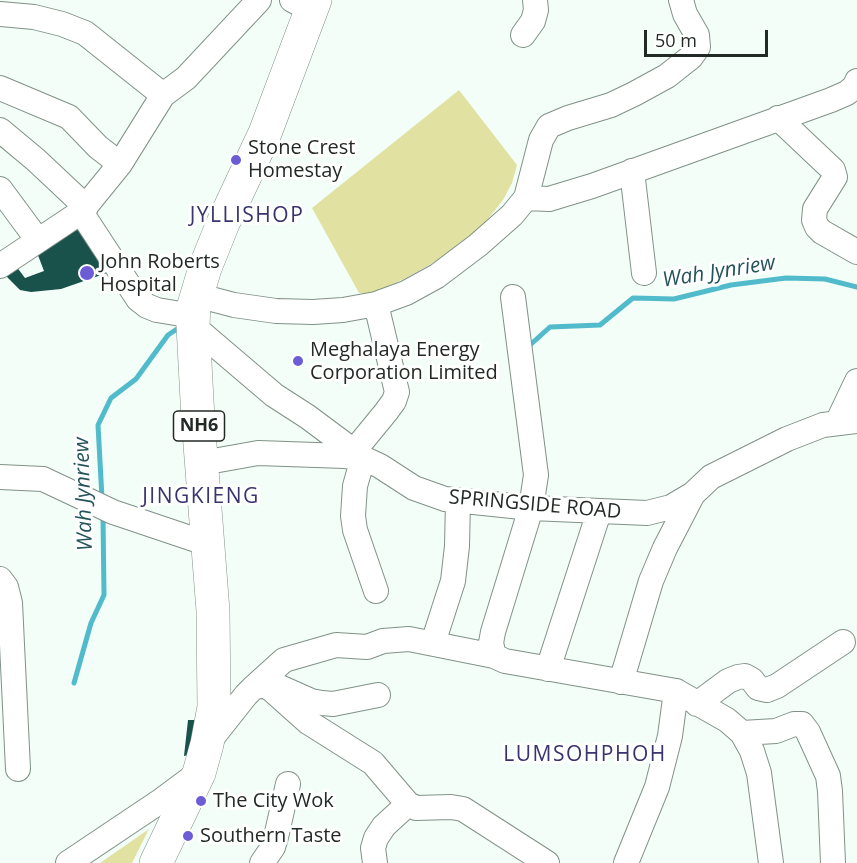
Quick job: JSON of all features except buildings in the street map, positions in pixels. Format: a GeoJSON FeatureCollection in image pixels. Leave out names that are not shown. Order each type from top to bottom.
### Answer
{"type":"FeatureCollection","features":[{"type":"Feature","properties":{"kind":"highway","name":"NH6"},"geometry":{"type":"LineString","coordinates":[[156,863],[203,758],[214,707],[213,612],[194,312],[205,268],[269,123],[306,3]]}},
{"type":"Feature","properties":{"kind":"street"},"geometry":{"type":"LineString","coordinates":[[5,255],[37,239],[84,209],[120,164],[163,95],[186,78],[259,0]]}},
{"type":"Feature","properties":{"kind":"street"},"geometry":{"type":"LineString","coordinates":[[523,35],[533,21],[536,10],[534,0]]}},
{"type":"Feature","properties":{"kind":"street"},"geometry":{"type":"LineString","coordinates":[[0,130],[36,160],[84,209],[138,299],[147,306],[157,310],[194,312],[234,305],[276,311],[343,310],[376,304],[437,276],[512,215],[526,198],[541,140],[549,126],[611,105],[634,94],[667,76],[691,57],[698,47],[697,35],[681,0]]}},
{"type":"Feature","properties":{"kind":"street"},"geometry":{"type":"LineString","coordinates":[[0,14],[34,17],[85,33],[163,95]]}},
{"type":"Feature","properties":{"kind":"street"},"geometry":{"type":"LineString","coordinates":[[526,198],[558,197],[632,171],[848,93],[857,81]]}},
{"type":"Feature","properties":{"kind":"street"},"geometry":{"type":"LineString","coordinates":[[0,88],[69,117],[98,147],[120,164]]}},
{"type":"Feature","properties":{"kind":"street"},"geometry":{"type":"LineString","coordinates":[[778,118],[833,170],[835,177],[815,209],[814,220],[817,227],[857,252]]}},
{"type":"Feature","properties":{"kind":"street"},"geometry":{"type":"LineString","coordinates":[[632,171],[644,273]]}},
{"type":"Feature","properties":{"kind":"street"},"geometry":{"type":"LineString","coordinates":[[0,189],[37,239]]}},
{"type":"Feature","properties":{"kind":"street"},"geometry":{"type":"LineString","coordinates":[[494,656],[491,643],[493,632],[531,508],[536,475],[513,297]]}},
{"type":"Feature","properties":{"kind":"street"},"geometry":{"type":"LineString","coordinates":[[376,304],[397,392],[394,401],[359,455],[353,516],[355,530],[376,591]]}},
{"type":"Feature","properties":{"kind":"street"},"geometry":{"type":"LineString","coordinates":[[194,312],[274,395],[359,455]]}},
{"type":"Feature","properties":{"kind":"street"},"geometry":{"type":"LineString","coordinates":[[847,422],[857,381]]}},
{"type":"Feature","properties":{"kind":"street","name":"SPRINGSIDE ROAD"},"geometry":{"type":"LineString","coordinates":[[202,463],[258,453],[359,455],[414,488],[431,495],[459,501],[531,508],[647,513],[661,511],[693,494],[711,477],[787,439],[809,429],[847,422]]}},
{"type":"Feature","properties":{"kind":"street"},"geometry":{"type":"LineString","coordinates":[[0,477],[44,479],[102,508],[208,544]]}},
{"type":"Feature","properties":{"kind":"street"},"geometry":{"type":"LineString","coordinates":[[621,682],[651,581],[693,494]]}},
{"type":"Feature","properties":{"kind":"street"},"geometry":{"type":"LineString","coordinates":[[433,643],[453,581],[459,501]]}},
{"type":"Feature","properties":{"kind":"street"},"geometry":{"type":"LineString","coordinates":[[548,669],[599,512]]}},
{"type":"Feature","properties":{"kind":"street"},"geometry":{"type":"LineString","coordinates":[[0,579],[6,587],[10,603],[18,770]]}},
{"type":"Feature","properties":{"kind":"street"},"geometry":{"type":"LineString","coordinates":[[68,863],[162,801],[203,758],[258,683],[284,660],[336,645],[367,647],[395,639],[433,643],[494,656],[505,662],[676,692],[727,720],[742,733],[759,772],[771,863]]}},
{"type":"Feature","properties":{"kind":"street"},"geometry":{"type":"LineString","coordinates":[[697,704],[728,681],[738,677],[745,676],[752,680],[758,688],[767,690],[777,686],[843,642]]}},
{"type":"Feature","properties":{"kind":"street"},"geometry":{"type":"LineString","coordinates":[[258,683],[322,703],[333,704],[378,695]]}},
{"type":"Feature","properties":{"kind":"street"},"geometry":{"type":"LineString","coordinates":[[258,683],[271,689],[308,723],[373,763],[408,804],[416,808],[463,809],[547,863]]}},
{"type":"Feature","properties":{"kind":"street"},"geometry":{"type":"LineString","coordinates":[[626,863],[657,787],[670,736],[676,692]]}},
{"type":"Feature","properties":{"kind":"street"},"geometry":{"type":"LineString","coordinates":[[742,733],[776,731],[794,724],[802,724],[808,732],[828,776],[833,863]]}},
{"type":"Feature","properties":{"kind":"street"},"geometry":{"type":"LineString","coordinates":[[262,863],[276,837],[288,784]]}},
{"type":"Feature","properties":{"kind":"street"},"geometry":{"type":"LineString","coordinates":[[375,863],[373,848],[376,838],[384,826],[408,804]]}},
{"type":"Feature","properties":{"kind":"green space"},"geometry":{"type":"Polygon","coordinates":[[[459,90],[517,165],[512,183],[503,200],[480,229],[445,256],[374,293],[359,293],[312,208],[459,90]]]}},
{"type":"Feature","properties":{"kind":"green space"},"geometry":{"type":"Polygon","coordinates":[[[149,829],[132,863],[100,863],[149,829]]]}},
{"type":"Feature","properties":{"kind":"waterway","name":"Wah Jynriew"},"geometry":{"type":"LineString","coordinates":[[530,345],[550,327],[600,325],[633,298],[674,299],[731,285],[786,278],[825,279],[857,287]]}},
{"type":"Feature","properties":{"kind":"waterway","name":"Wah Jynriew"},"geometry":{"type":"LineString","coordinates":[[102,498],[98,425],[111,398],[136,379],[168,335],[177,329]]}},
{"type":"Feature","properties":{"kind":"waterway","name":"Wah Jynriew"},"geometry":{"type":"LineString","coordinates":[[74,683],[91,623],[104,595],[103,516]]}},
{"type":"Feature","properties":{"kind":"place","name":"Stone Crest Homestay"},"geometry":{"type":"Point","coordinates":[236,160]}},
{"type":"Feature","properties":{"kind":"place","name":"John Roberts Hospital"},"geometry":{"type":"Point","coordinates":[87,273]}},
{"type":"Feature","properties":{"kind":"place","name":"Meghalaya Energy Corporation Limited"},"geometry":{"type":"Point","coordinates":[298,361]}},
{"type":"Feature","properties":{"kind":"place","name":"The City Wok"},"geometry":{"type":"Point","coordinates":[201,801]}},
{"type":"Feature","properties":{"kind":"place","name":"Southern Taste"},"geometry":{"type":"Point","coordinates":[188,836]}},
{"type":"Feature","properties":{"kind":"district","name":"JYLLISHOP"},"geometry":{"type":"Point","coordinates":[247,216]}},
{"type":"Feature","properties":{"kind":"district","name":"JINGKIENG"},"geometry":{"type":"Point","coordinates":[201,497]}},
{"type":"Feature","properties":{"kind":"district","name":"LUMSOHPHOH"},"geometry":{"type":"Point","coordinates":[585,755]}}]}
